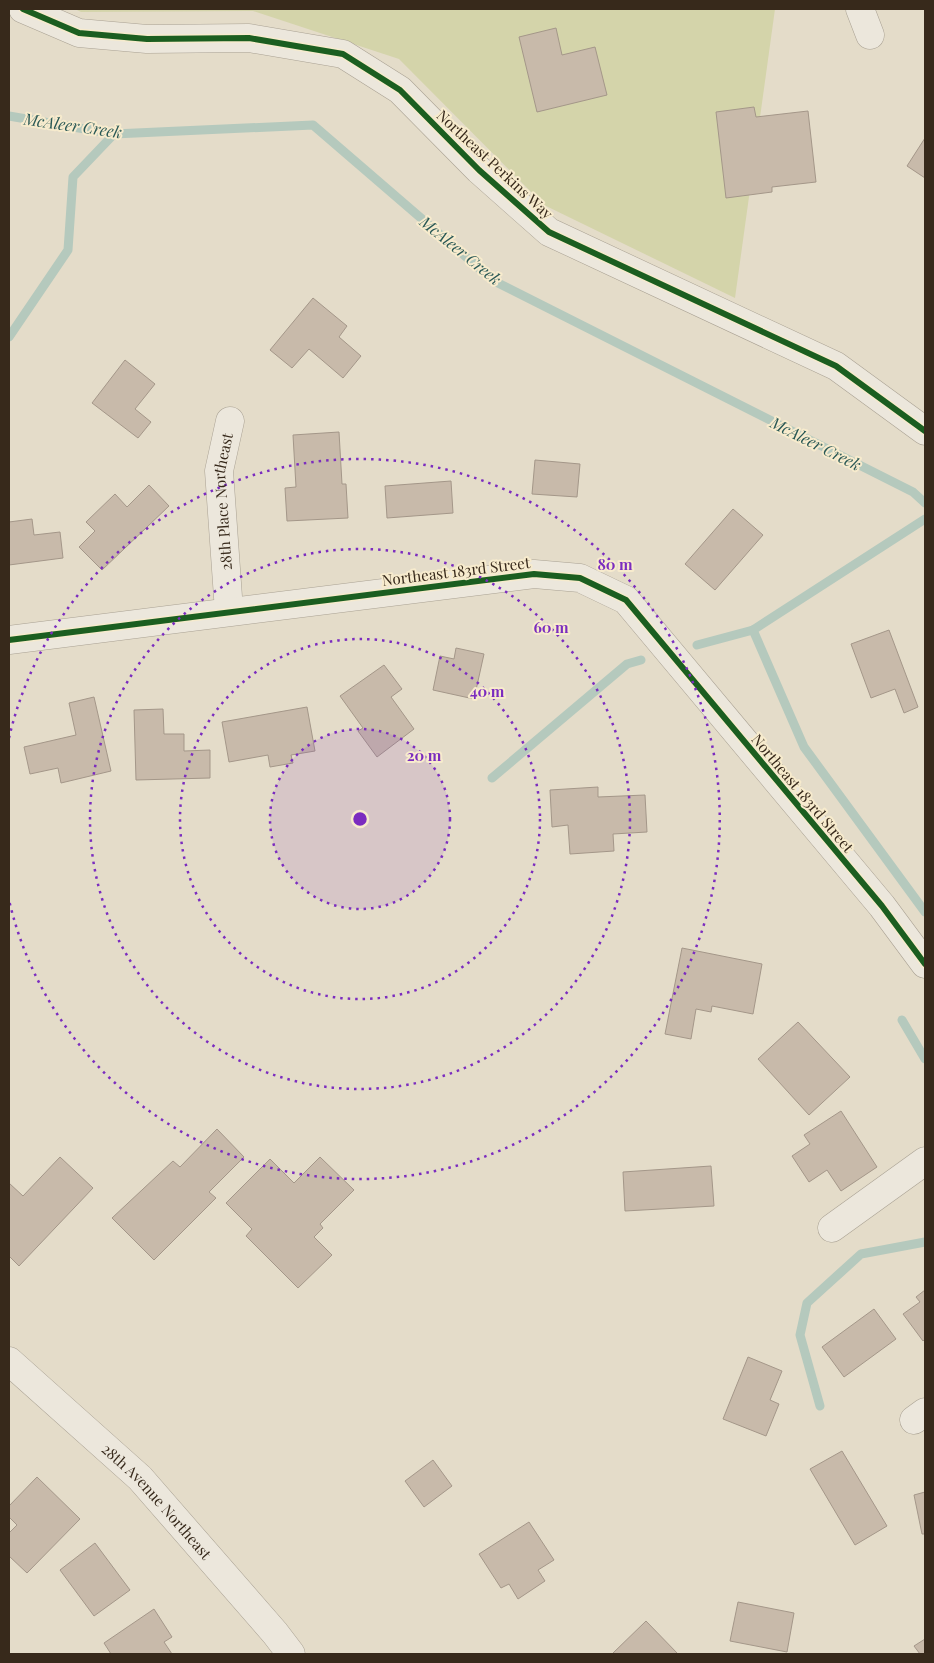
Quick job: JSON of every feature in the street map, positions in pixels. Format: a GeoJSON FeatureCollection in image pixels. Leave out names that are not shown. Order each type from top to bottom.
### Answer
{"type":"FeatureCollection","features":[{"type":"Feature","properties":{"kind":"street","name":"Northeast Perkins Way"},"geometry":{"type":"LineString","coordinates":[[22,9],[79,33],[147,39],[249,38],[343,54],[400,90],[479,170],[549,232],[836,366],[925,431]]}},
{"type":"Feature","properties":{"kind":"street"},"geometry":{"type":"LineString","coordinates":[[860,9],[870,35]]}},
{"type":"Feature","properties":{"kind":"street","name":"28th Place Northeast"},"geometry":{"type":"LineString","coordinates":[[229,611],[219,471],[230,421]]}},
{"type":"Feature","properties":{"kind":"street","name":"Northeast 183rd Street"},"geometry":{"type":"LineString","coordinates":[[9,640],[534,574],[580,578],[626,600],[882,906],[925,964]]}},
{"type":"Feature","properties":{"kind":"street"},"geometry":{"type":"LineString","coordinates":[[832,1228],[925,1161]]}},
{"type":"Feature","properties":{"kind":"street","name":"28th Avenue Northeast"},"geometry":{"type":"LineString","coordinates":[[9,1361],[140,1478],[275,1633],[291,1654]]}},
{"type":"Feature","properties":{"kind":"green space"},"geometry":{"type":"Polygon","coordinates":[[[75,9],[775,9],[735,298],[544,205],[399,59],[253,11],[81,12],[75,9]]]}},
{"type":"Feature","properties":{"kind":"building"},"geometry":{"type":"Polygon","coordinates":[[[556,28],[562,55],[595,47],[607,95],[537,112],[519,37],[556,28]]]}},
{"type":"Feature","properties":{"kind":"building"},"geometry":{"type":"Polygon","coordinates":[[[754,107],[756,117],[808,111],[816,182],[772,187],[772,192],[726,198],[716,112],[754,107]]]}},
{"type":"Feature","properties":{"kind":"building"},"geometry":{"type":"Polygon","coordinates":[[[925,138],[925,178],[907,166],[925,138]]]}},
{"type":"Feature","properties":{"kind":"building"},"geometry":{"type":"Polygon","coordinates":[[[313,298],[347,326],[339,337],[361,356],[343,378],[309,349],[292,368],[270,350],[313,298]]]}},
{"type":"Feature","properties":{"kind":"building"},"geometry":{"type":"Polygon","coordinates":[[[125,360],[155,384],[135,409],[151,422],[138,438],[92,403],[125,360]]]}},
{"type":"Feature","properties":{"kind":"building"},"geometry":{"type":"Polygon","coordinates":[[[339,432],[342,484],[346,484],[348,518],[287,521],[285,488],[296,487],[293,435],[339,432]]]}},
{"type":"Feature","properties":{"kind":"building"},"geometry":{"type":"Polygon","coordinates":[[[535,460],[580,464],[577,497],[532,494],[535,460]]]}},
{"type":"Feature","properties":{"kind":"building"},"geometry":{"type":"Polygon","coordinates":[[[451,481],[453,513],[387,518],[385,486],[451,481]]]}},
{"type":"Feature","properties":{"kind":"building"},"geometry":{"type":"Polygon","coordinates":[[[149,485],[169,506],[102,570],[79,547],[95,531],[86,522],[115,494],[127,507],[149,485]]]}},
{"type":"Feature","properties":{"kind":"building"},"geometry":{"type":"Polygon","coordinates":[[[733,509],[763,535],[715,590],[685,564],[733,509]]]}},
{"type":"Feature","properties":{"kind":"building"},"geometry":{"type":"Polygon","coordinates":[[[32,519],[34,535],[60,532],[63,558],[9,565],[9,522],[32,519]]]}},
{"type":"Feature","properties":{"kind":"building"},"geometry":{"type":"Polygon","coordinates":[[[889,630],[918,707],[904,713],[895,689],[871,698],[851,644],[889,630]]]}},
{"type":"Feature","properties":{"kind":"building"},"geometry":{"type":"Polygon","coordinates":[[[456,648],[484,654],[474,699],[433,690],[440,656],[454,659],[456,648]]]}},
{"type":"Feature","properties":{"kind":"building"},"geometry":{"type":"Polygon","coordinates":[[[384,665],[402,689],[391,697],[414,729],[377,757],[358,731],[363,728],[340,696],[384,665]]]}},
{"type":"Feature","properties":{"kind":"building"},"geometry":{"type":"Polygon","coordinates":[[[94,697],[111,771],[61,783],[58,768],[30,774],[24,747],[76,735],[69,703],[94,697]]]}},
{"type":"Feature","properties":{"kind":"building"},"geometry":{"type":"Polygon","coordinates":[[[307,707],[315,751],[291,755],[293,763],[270,767],[268,755],[229,762],[222,722],[307,707]]]}},
{"type":"Feature","properties":{"kind":"building"},"geometry":{"type":"Polygon","coordinates":[[[163,709],[164,734],[184,734],[184,751],[210,750],[210,778],[136,780],[134,710],[163,709]]]}},
{"type":"Feature","properties":{"kind":"building"},"geometry":{"type":"Polygon","coordinates":[[[598,787],[598,797],[645,795],[647,832],[613,834],[614,851],[570,854],[568,825],[552,827],[550,790],[598,787]]]}},
{"type":"Feature","properties":{"kind":"building"},"geometry":{"type":"Polygon","coordinates":[[[682,948],[762,964],[753,1014],[712,1006],[711,1012],[696,1009],[691,1039],[665,1034],[682,948]]]}},
{"type":"Feature","properties":{"kind":"building"},"geometry":{"type":"Polygon","coordinates":[[[798,1022],[850,1077],[809,1115],[758,1059],[798,1022]]]}},
{"type":"Feature","properties":{"kind":"building"},"geometry":{"type":"Polygon","coordinates":[[[841,1111],[877,1167],[841,1191],[827,1170],[809,1182],[792,1156],[810,1144],[804,1135],[841,1111]]]}},
{"type":"Feature","properties":{"kind":"building"},"geometry":{"type":"Polygon","coordinates":[[[217,1129],[244,1157],[209,1192],[216,1198],[154,1260],[112,1218],[173,1161],[180,1167],[217,1129]]]}},
{"type":"Feature","properties":{"kind":"building"},"geometry":{"type":"Polygon","coordinates":[[[60,1157],[93,1188],[19,1266],[9,1256],[9,1183],[23,1196],[60,1157]]]}},
{"type":"Feature","properties":{"kind":"building"},"geometry":{"type":"Polygon","coordinates":[[[320,1157],[354,1190],[320,1224],[323,1228],[314,1237],[332,1255],[298,1288],[246,1236],[252,1229],[226,1203],[270,1159],[294,1183],[320,1157]]]}},
{"type":"Feature","properties":{"kind":"building"},"geometry":{"type":"Polygon","coordinates":[[[711,1166],[714,1206],[625,1211],[623,1172],[711,1166]]]}},
{"type":"Feature","properties":{"kind":"building"},"geometry":{"type":"Polygon","coordinates":[[[925,1290],[925,1339],[923,1341],[903,1314],[920,1302],[916,1297],[925,1290]]]}},
{"type":"Feature","properties":{"kind":"building"},"geometry":{"type":"Polygon","coordinates":[[[874,1309],[896,1339],[844,1377],[822,1347],[874,1309]]]}},
{"type":"Feature","properties":{"kind":"building"},"geometry":{"type":"Polygon","coordinates":[[[748,1357],[782,1371],[770,1400],[779,1404],[766,1436],[723,1419],[748,1357]]]}},
{"type":"Feature","properties":{"kind":"building"},"geometry":{"type":"Polygon","coordinates":[[[842,1451],[887,1526],[855,1545],[810,1469],[842,1451]]]}},
{"type":"Feature","properties":{"kind":"building"},"geometry":{"type":"Polygon","coordinates":[[[433,1460],[452,1486],[424,1507],[405,1481],[433,1460]]]}},
{"type":"Feature","properties":{"kind":"building"},"geometry":{"type":"Polygon","coordinates":[[[37,1477],[80,1519],[27,1573],[9,1556],[9,1533],[17,1525],[9,1517],[9,1506],[37,1477]]]}},
{"type":"Feature","properties":{"kind":"building"},"geometry":{"type":"Polygon","coordinates":[[[925,1492],[925,1534],[922,1534],[914,1495],[925,1492]]]}},
{"type":"Feature","properties":{"kind":"building"},"geometry":{"type":"Polygon","coordinates":[[[529,1522],[554,1560],[538,1570],[545,1581],[518,1599],[509,1584],[501,1588],[479,1554],[529,1522]]]}},
{"type":"Feature","properties":{"kind":"building"},"geometry":{"type":"Polygon","coordinates":[[[95,1543],[130,1590],[94,1616],[60,1570],[95,1543]]]}},
{"type":"Feature","properties":{"kind":"building"},"geometry":{"type":"Polygon","coordinates":[[[738,1602],[794,1613],[787,1652],[730,1641],[738,1602]]]}},
{"type":"Feature","properties":{"kind":"building"},"geometry":{"type":"Polygon","coordinates":[[[154,1609],[172,1637],[164,1642],[172,1654],[111,1654],[104,1643],[154,1609]]]}},
{"type":"Feature","properties":{"kind":"building"},"geometry":{"type":"Polygon","coordinates":[[[646,1621],[678,1654],[612,1654],[646,1621]]]}},
{"type":"Feature","properties":{"kind":"building"},"geometry":{"type":"Polygon","coordinates":[[[925,1639],[925,1654],[920,1654],[914,1646],[925,1639]]]}},
{"type":"Feature","properties":{"kind":"waterway","name":"McAleer Creek"},"geometry":{"type":"LineString","coordinates":[[9,116],[114,134],[313,125],[494,281],[913,492],[925,503]]}},
{"type":"Feature","properties":{"kind":"waterway"},"geometry":{"type":"LineString","coordinates":[[9,337],[68,250],[73,177],[114,134]]}},
{"type":"Feature","properties":{"kind":"waterway"},"geometry":{"type":"LineString","coordinates":[[697,645],[753,630],[925,519]]}},
{"type":"Feature","properties":{"kind":"waterway"},"geometry":{"type":"LineString","coordinates":[[753,630],[804,747],[925,912]]}},
{"type":"Feature","properties":{"kind":"waterway"},"geometry":{"type":"LineString","coordinates":[[492,778],[627,664],[641,660]]}},
{"type":"Feature","properties":{"kind":"waterway"},"geometry":{"type":"LineString","coordinates":[[902,1020],[925,1059]]}},
{"type":"Feature","properties":{"kind":"waterway"},"geometry":{"type":"LineString","coordinates":[[820,1406],[800,1335],[807,1303],[861,1254],[925,1242]]}},
{"type":"Feature","properties":{"kind":"cycle path"},"geometry":{"type":"LineString","coordinates":[[23,9],[79,33],[147,39],[249,38],[343,54],[400,90],[479,170],[549,232],[836,366],[925,431]]}},
{"type":"Feature","properties":{"kind":"cycle path"},"geometry":{"type":"LineString","coordinates":[[9,640],[534,574],[580,578],[626,600],[882,906],[925,964]]}}]}
